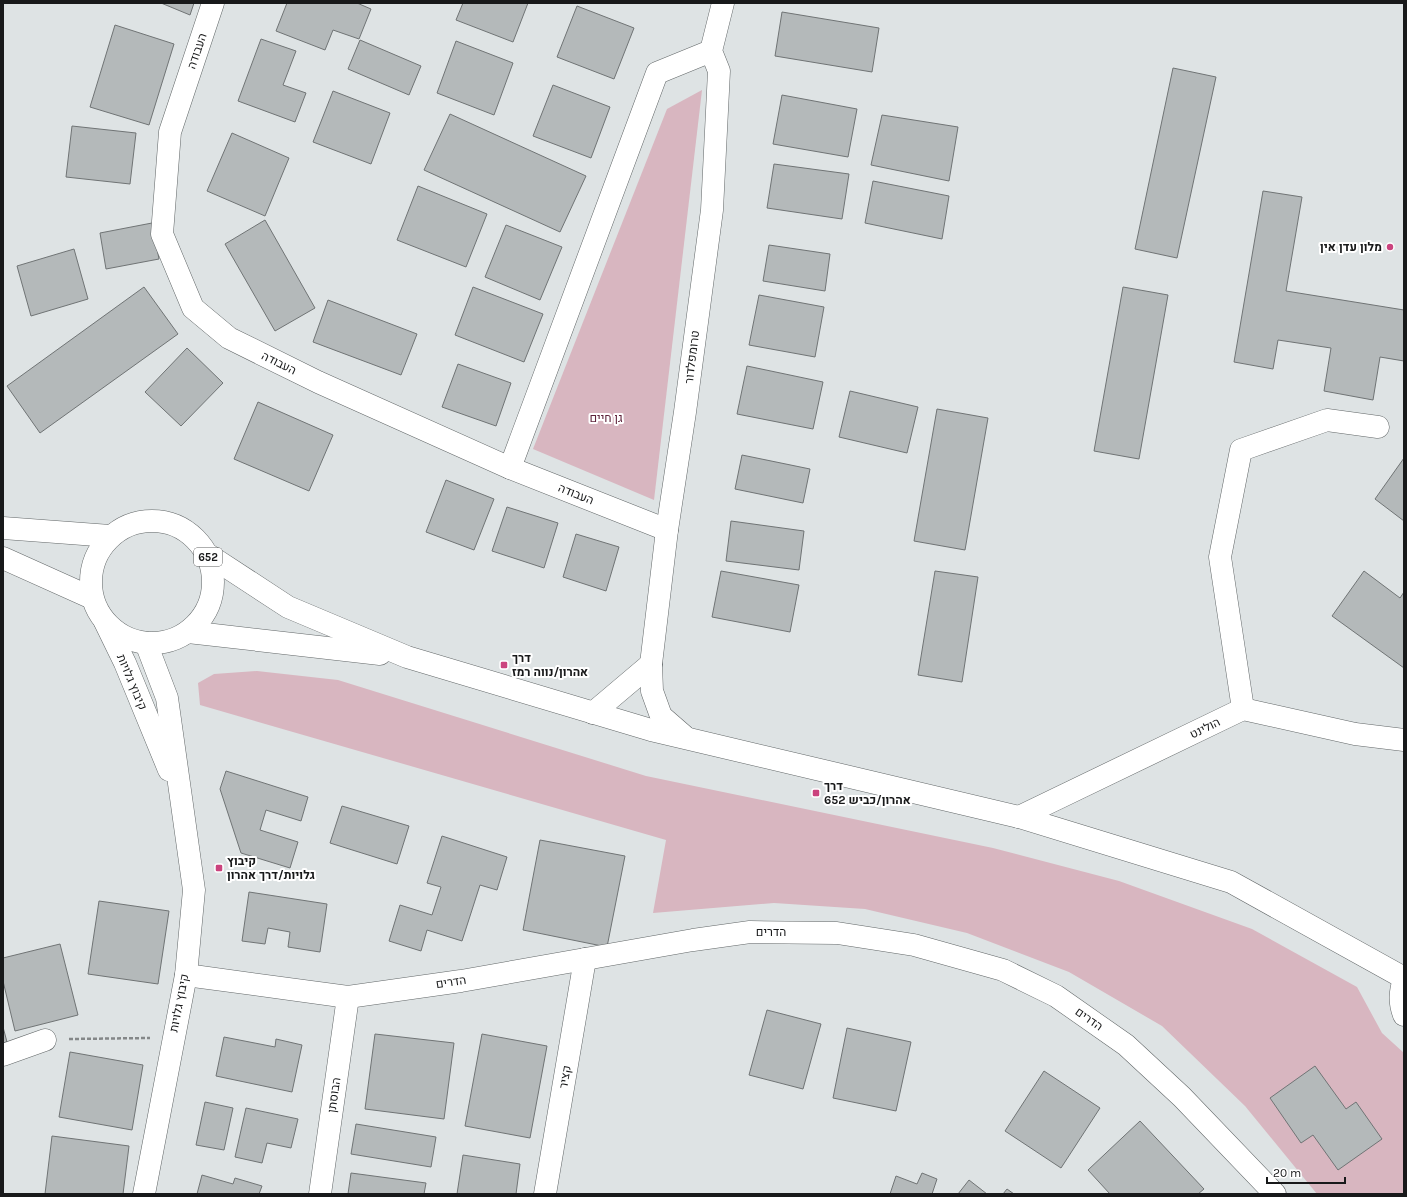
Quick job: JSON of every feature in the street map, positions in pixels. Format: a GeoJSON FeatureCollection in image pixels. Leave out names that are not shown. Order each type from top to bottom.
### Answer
{"type":"FeatureCollection","features":[{"type":"Feature","properties":{"kind":"street","name":"העבודה"},"geometry":{"type":"LineString","coordinates":[[214,3],[170,132],[162,234],[192,308],[229,338],[318,382],[510,468],[667,530]]}},
{"type":"Feature","properties":{"kind":"street"},"geometry":{"type":"LineString","coordinates":[[510,468],[657,72],[711,51],[723,3]]}},
{"type":"Feature","properties":{"kind":"street","name":"טרומפלדור"},"geometry":{"type":"LineString","coordinates":[[686,738],[661,716],[652,691],[651,664],[667,530],[685,412],[712,210],[719,71],[711,51]]}},
{"type":"Feature","properties":{"kind":"street"},"geometry":{"type":"LineString","coordinates":[[1378,427],[1327,420],[1241,450],[1220,557],[1243,709],[1355,734],[1404,740]]}},
{"type":"Feature","properties":{"kind":"street","name":"652"},"geometry":{"type":"LineString","coordinates":[[155,520],[171,523],[186,530],[198,540],[207,554],[212,568],[214,582],[212,596],[207,610],[188,632],[175,639],[161,643],[146,643],[124,636],[106,622],[95,606],[92,598],[90,581],[92,565],[99,549],[110,536],[123,527],[139,521],[155,520]]}},
{"type":"Feature","properties":{"kind":"street"},"geometry":{"type":"LineString","coordinates":[[3,528],[110,536]]}},
{"type":"Feature","properties":{"kind":"street","name":"652"},"geometry":{"type":"LineString","coordinates":[[207,554],[288,607],[407,657],[651,730],[1019,817],[1231,882],[1404,978]]}},
{"type":"Feature","properties":{"kind":"street"},"geometry":{"type":"LineString","coordinates":[[3,558],[92,598]]}},
{"type":"Feature","properties":{"kind":"street","name":"קיבוץ גלויות"},"geometry":{"type":"LineString","coordinates":[[106,622],[161,748],[184,810]]}},
{"type":"Feature","properties":{"kind":"street","name":"652"},"geometry":{"type":"LineString","coordinates":[[188,632],[407,657]]}},
{"type":"Feature","properties":{"kind":"street","name":"קיבוץ גלויות"},"geometry":{"type":"LineString","coordinates":[[144,1194],[172,1038],[186,975],[194,890],[184,810],[167,698],[146,643]]}},
{"type":"Feature","properties":{"kind":"street"},"geometry":{"type":"LineString","coordinates":[[593,713],[651,664]]}},
{"type":"Feature","properties":{"kind":"street","name":"הולינט"},"geometry":{"type":"LineString","coordinates":[[1019,817],[1243,709]]}},
{"type":"Feature","properties":{"kind":"street","name":"הדרים"},"geometry":{"type":"LineString","coordinates":[[186,975],[348,997],[461,981],[693,940],[750,932],[836,933],[914,944],[1003,970],[1056,996],[1126,1045],[1182,1096],[1275,1194]]}},
{"type":"Feature","properties":{"kind":"street","name":"קציר"},"geometry":{"type":"LineString","coordinates":[[544,1194],[585,959]]}},
{"type":"Feature","properties":{"kind":"street"},"geometry":{"type":"LineString","coordinates":[[1404,978],[1400,992],[1401,1007],[1404,1015]]}},
{"type":"Feature","properties":{"kind":"street","name":"הבוסתן"},"geometry":{"type":"LineString","coordinates":[[320,1194],[348,997]]}},
{"type":"Feature","properties":{"kind":"street"},"geometry":{"type":"LineString","coordinates":[[3,1055],[45,1040]]}},
{"type":"Feature","properties":{"kind":"path"},"geometry":{"type":"LineString","coordinates":[[45,1040],[172,1038]]}},
{"type":"Feature","properties":{"kind":"green space","name":"גן חיים"},"geometry":{"type":"Polygon","coordinates":[[[702,90],[654,500],[533,449],[667,109],[702,90]]]}},
{"type":"Feature","properties":{"kind":"green space"},"geometry":{"type":"Polygon","coordinates":[[[257,671],[338,680],[646,776],[993,848],[1119,881],[1252,929],[1357,987],[1382,1033],[1404,1053],[1404,1194],[1317,1194],[1245,1106],[1162,1026],[1069,972],[967,933],[865,909],[774,903],[653,913],[666,840],[200,705],[198,683],[214,674],[257,671]]]}},
{"type":"Feature","properties":{"kind":"building"},"geometry":{"type":"Polygon","coordinates":[[[161,3],[194,3],[190,15],[161,3]]]}},
{"type":"Feature","properties":{"kind":"building"},"geometry":{"type":"Polygon","coordinates":[[[287,3],[357,3],[371,9],[359,39],[333,30],[325,50],[276,31],[287,3]]]}},
{"type":"Feature","properties":{"kind":"building"},"geometry":{"type":"Polygon","coordinates":[[[463,3],[528,3],[513,42],[456,20],[463,3]]]}},
{"type":"Feature","properties":{"kind":"building"},"geometry":{"type":"Polygon","coordinates":[[[577,6],[634,28],[614,79],[557,57],[577,6]]]}},
{"type":"Feature","properties":{"kind":"building"},"geometry":{"type":"Polygon","coordinates":[[[782,12],[879,28],[872,72],[775,56],[782,12]]]}},
{"type":"Feature","properties":{"kind":"building"},"geometry":{"type":"Polygon","coordinates":[[[115,25],[174,44],[149,125],[90,107],[115,25]]]}},
{"type":"Feature","properties":{"kind":"building"},"geometry":{"type":"Polygon","coordinates":[[[261,39],[296,51],[283,85],[306,93],[295,122],[238,101],[261,39]]]}},
{"type":"Feature","properties":{"kind":"building"},"geometry":{"type":"Polygon","coordinates":[[[360,40],[421,66],[409,95],[348,69],[360,40]]]}},
{"type":"Feature","properties":{"kind":"building"},"geometry":{"type":"Polygon","coordinates":[[[456,41],[513,63],[494,115],[437,93],[456,41]]]}},
{"type":"Feature","properties":{"kind":"building"},"geometry":{"type":"Polygon","coordinates":[[[1173,68],[1216,77],[1177,258],[1135,249],[1173,68]]]}},
{"type":"Feature","properties":{"kind":"building"},"geometry":{"type":"Polygon","coordinates":[[[553,85],[610,107],[591,158],[533,136],[553,85]]]}},
{"type":"Feature","properties":{"kind":"building"},"geometry":{"type":"Polygon","coordinates":[[[333,91],[390,113],[371,164],[313,142],[333,91]]]}},
{"type":"Feature","properties":{"kind":"building"},"geometry":{"type":"Polygon","coordinates":[[[782,95],[857,109],[848,157],[773,144],[782,95]]]}},
{"type":"Feature","properties":{"kind":"building"},"geometry":{"type":"Polygon","coordinates":[[[450,114],[586,176],[560,232],[424,170],[450,114]]]}},
{"type":"Feature","properties":{"kind":"building"},"geometry":{"type":"Polygon","coordinates":[[[882,115],[958,127],[949,181],[871,165],[882,115]]]}},
{"type":"Feature","properties":{"kind":"building"},"geometry":{"type":"Polygon","coordinates":[[[72,126],[136,133],[130,184],[66,177],[72,126]]]}},
{"type":"Feature","properties":{"kind":"building"},"geometry":{"type":"Polygon","coordinates":[[[232,133],[289,158],[265,216],[207,191],[232,133]]]}},
{"type":"Feature","properties":{"kind":"building"},"geometry":{"type":"Polygon","coordinates":[[[774,164],[849,174],[842,219],[767,208],[774,164]]]}},
{"type":"Feature","properties":{"kind":"building"},"geometry":{"type":"Polygon","coordinates":[[[873,181],[949,196],[942,239],[865,223],[873,181]]]}},
{"type":"Feature","properties":{"kind":"building"},"geometry":{"type":"Polygon","coordinates":[[[418,186],[487,214],[466,267],[397,240],[418,186]]]}},
{"type":"Feature","properties":{"kind":"building"},"geometry":{"type":"Polygon","coordinates":[[[1263,191],[1302,197],[1286,291],[1404,310],[1404,361],[1380,357],[1373,400],[1324,391],[1331,348],[1278,340],[1273,369],[1234,362],[1263,191]]]}},
{"type":"Feature","properties":{"kind":"building"},"geometry":{"type":"Polygon","coordinates":[[[265,220],[315,308],[275,331],[225,244],[265,220]]]}},
{"type":"Feature","properties":{"kind":"building"},"geometry":{"type":"Polygon","coordinates":[[[152,223],[159,259],[106,269],[100,233],[152,223]]]}},
{"type":"Feature","properties":{"kind":"building"},"geometry":{"type":"Polygon","coordinates":[[[506,225],[562,247],[540,300],[485,277],[506,225]]]}},
{"type":"Feature","properties":{"kind":"building"},"geometry":{"type":"Polygon","coordinates":[[[769,245],[830,254],[825,291],[763,281],[769,245]]]}},
{"type":"Feature","properties":{"kind":"building"},"geometry":{"type":"Polygon","coordinates":[[[74,249],[88,299],[31,316],[17,266],[74,249]]]}},
{"type":"Feature","properties":{"kind":"building"},"geometry":{"type":"Polygon","coordinates":[[[144,287],[178,334],[40,433],[7,386],[144,287]]]}},
{"type":"Feature","properties":{"kind":"building"},"geometry":{"type":"Polygon","coordinates":[[[473,287],[543,314],[524,362],[455,335],[473,287]]]}},
{"type":"Feature","properties":{"kind":"building"},"geometry":{"type":"Polygon","coordinates":[[[1123,287],[1168,295],[1139,459],[1094,451],[1123,287]]]}},
{"type":"Feature","properties":{"kind":"building"},"geometry":{"type":"Polygon","coordinates":[[[759,295],[824,307],[815,357],[749,345],[759,295]]]}},
{"type":"Feature","properties":{"kind":"building"},"geometry":{"type":"Polygon","coordinates":[[[328,300],[417,334],[401,375],[313,342],[328,300]]]}},
{"type":"Feature","properties":{"kind":"building"},"geometry":{"type":"Polygon","coordinates":[[[187,348],[223,383],[181,426],[145,392],[187,348]]]}},
{"type":"Feature","properties":{"kind":"building"},"geometry":{"type":"Polygon","coordinates":[[[458,364],[511,383],[496,426],[442,407],[458,364]]]}},
{"type":"Feature","properties":{"kind":"building"},"geometry":{"type":"Polygon","coordinates":[[[747,366],[823,382],[813,429],[737,414],[747,366]]]}},
{"type":"Feature","properties":{"kind":"building"},"geometry":{"type":"Polygon","coordinates":[[[850,391],[918,407],[907,453],[839,437],[850,391]]]}},
{"type":"Feature","properties":{"kind":"building"},"geometry":{"type":"Polygon","coordinates":[[[258,402],[333,435],[309,491],[234,459],[258,402]]]}},
{"type":"Feature","properties":{"kind":"building"},"geometry":{"type":"Polygon","coordinates":[[[937,409],[988,418],[965,550],[914,541],[937,409]]]}},
{"type":"Feature","properties":{"kind":"building"},"geometry":{"type":"Polygon","coordinates":[[[742,455],[810,469],[803,503],[735,489],[742,455]]]}},
{"type":"Feature","properties":{"kind":"building"},"geometry":{"type":"Polygon","coordinates":[[[1404,458],[1404,521],[1375,499],[1404,458]]]}},
{"type":"Feature","properties":{"kind":"building"},"geometry":{"type":"Polygon","coordinates":[[[446,480],[494,499],[474,550],[426,532],[446,480]]]}},
{"type":"Feature","properties":{"kind":"building"},"geometry":{"type":"Polygon","coordinates":[[[507,507],[558,523],[544,568],[492,551],[507,507]]]}},
{"type":"Feature","properties":{"kind":"building"},"geometry":{"type":"Polygon","coordinates":[[[731,521],[804,531],[799,570],[726,561],[731,521]]]}},
{"type":"Feature","properties":{"kind":"building"},"geometry":{"type":"Polygon","coordinates":[[[576,534],[619,547],[606,591],[563,577],[576,534]]]}},
{"type":"Feature","properties":{"kind":"building"},"geometry":{"type":"Polygon","coordinates":[[[721,571],[799,585],[790,632],[712,617],[721,571]]]}},
{"type":"Feature","properties":{"kind":"building"},"geometry":{"type":"Polygon","coordinates":[[[935,571],[978,577],[962,682],[918,675],[935,571]]]}},
{"type":"Feature","properties":{"kind":"building"},"geometry":{"type":"Polygon","coordinates":[[[1364,571],[1400,598],[1404,592],[1404,668],[1332,616],[1364,571]]]}},
{"type":"Feature","properties":{"kind":"building"},"geometry":{"type":"Polygon","coordinates":[[[226,771],[308,797],[301,821],[266,810],[260,830],[298,842],[290,868],[241,853],[220,789],[226,771]]]}},
{"type":"Feature","properties":{"kind":"building"},"geometry":{"type":"Polygon","coordinates":[[[342,806],[409,826],[397,864],[330,843],[342,806]]]}},
{"type":"Feature","properties":{"kind":"building"},"geometry":{"type":"Polygon","coordinates":[[[442,836],[507,857],[497,890],[480,885],[462,941],[427,930],[421,951],[389,941],[400,905],[432,915],[441,887],[427,883],[442,836]]]}},
{"type":"Feature","properties":{"kind":"building"},"geometry":{"type":"Polygon","coordinates":[[[540,840],[625,856],[607,947],[523,930],[540,840]]]}},
{"type":"Feature","properties":{"kind":"building"},"geometry":{"type":"Polygon","coordinates":[[[249,892],[327,904],[320,952],[288,947],[290,932],[268,928],[265,944],[242,941],[249,892]]]}},
{"type":"Feature","properties":{"kind":"building"},"geometry":{"type":"Polygon","coordinates":[[[99,901],[169,911],[158,984],[88,974],[99,901]]]}},
{"type":"Feature","properties":{"kind":"building"},"geometry":{"type":"Polygon","coordinates":[[[60,944],[78,1015],[15,1031],[3,981],[3,958],[60,944]]]}},
{"type":"Feature","properties":{"kind":"building"},"geometry":{"type":"Polygon","coordinates":[[[767,1010],[821,1024],[803,1089],[749,1075],[767,1010]]]}},
{"type":"Feature","properties":{"kind":"building"},"geometry":{"type":"Polygon","coordinates":[[[3,1027],[7,1042],[3,1043],[3,1027]]]}},
{"type":"Feature","properties":{"kind":"building"},"geometry":{"type":"Polygon","coordinates":[[[847,1028],[911,1042],[896,1111],[833,1098],[847,1028]]]}},
{"type":"Feature","properties":{"kind":"building"},"geometry":{"type":"Polygon","coordinates":[[[375,1034],[454,1043],[444,1119],[365,1109],[375,1034]]]}},
{"type":"Feature","properties":{"kind":"building"},"geometry":{"type":"Polygon","coordinates":[[[482,1034],[547,1046],[530,1138],[465,1126],[482,1034]]]}},
{"type":"Feature","properties":{"kind":"building"},"geometry":{"type":"Polygon","coordinates":[[[224,1037],[275,1047],[276,1039],[302,1045],[292,1092],[216,1076],[224,1037]]]}},
{"type":"Feature","properties":{"kind":"building"},"geometry":{"type":"Polygon","coordinates":[[[70,1052],[143,1065],[132,1130],[59,1117],[70,1052]]]}},
{"type":"Feature","properties":{"kind":"building"},"geometry":{"type":"Polygon","coordinates":[[[1315,1066],[1346,1109],[1356,1102],[1382,1139],[1338,1170],[1313,1135],[1301,1143],[1270,1098],[1315,1066]]]}},
{"type":"Feature","properties":{"kind":"building"},"geometry":{"type":"Polygon","coordinates":[[[1044,1071],[1100,1108],[1061,1168],[1005,1131],[1044,1071]]]}},
{"type":"Feature","properties":{"kind":"building"},"geometry":{"type":"Polygon","coordinates":[[[205,1102],[233,1108],[224,1150],[196,1145],[205,1102]]]}},
{"type":"Feature","properties":{"kind":"building"},"geometry":{"type":"Polygon","coordinates":[[[246,1108],[298,1119],[291,1148],[267,1143],[262,1163],[235,1157],[246,1108]]]}},
{"type":"Feature","properties":{"kind":"building"},"geometry":{"type":"Polygon","coordinates":[[[1140,1121],[1204,1189],[1198,1194],[1110,1194],[1088,1170],[1140,1121]]]}},
{"type":"Feature","properties":{"kind":"building"},"geometry":{"type":"Polygon","coordinates":[[[356,1124],[436,1137],[431,1167],[351,1154],[356,1124]]]}},
{"type":"Feature","properties":{"kind":"building"},"geometry":{"type":"Polygon","coordinates":[[[52,1136],[129,1146],[123,1194],[45,1194],[52,1136]]]}},
{"type":"Feature","properties":{"kind":"building"},"geometry":{"type":"Polygon","coordinates":[[[463,1155],[520,1164],[516,1194],[457,1194],[463,1155]]]}},
{"type":"Feature","properties":{"kind":"building"},"geometry":{"type":"Polygon","coordinates":[[[351,1173],[426,1183],[424,1194],[348,1194],[351,1173]]]}},
{"type":"Feature","properties":{"kind":"building"},"geometry":{"type":"Polygon","coordinates":[[[922,1173],[937,1179],[932,1194],[890,1194],[896,1176],[917,1184],[922,1173]]]}},
{"type":"Feature","properties":{"kind":"building"},"geometry":{"type":"Polygon","coordinates":[[[202,1175],[233,1184],[235,1178],[262,1186],[259,1194],[197,1194],[202,1175]]]}},
{"type":"Feature","properties":{"kind":"building"},"geometry":{"type":"Polygon","coordinates":[[[969,1180],[987,1194],[958,1194],[969,1180]]]}},
{"type":"Feature","properties":{"kind":"building"},"geometry":{"type":"Polygon","coordinates":[[[1007,1189],[1014,1194],[1003,1194],[1007,1189]]]}},
{"type":"Feature","properties":{"kind":"place","name":"מלון עדן אין"},"geometry":{"type":"Point","coordinates":[1390,247]}},
{"type":"Feature","properties":{"kind":"place","name":"דרך אהרון/נווה רמז"},"geometry":{"type":"Point","coordinates":[504,665]}},
{"type":"Feature","properties":{"kind":"place","name":"דרך אהרון/כביש 652"},"geometry":{"type":"Point","coordinates":[816,793]}},
{"type":"Feature","properties":{"kind":"place","name":"קיבוץ גלויות/דרך אהרון"},"geometry":{"type":"Point","coordinates":[219,868]}}]}
